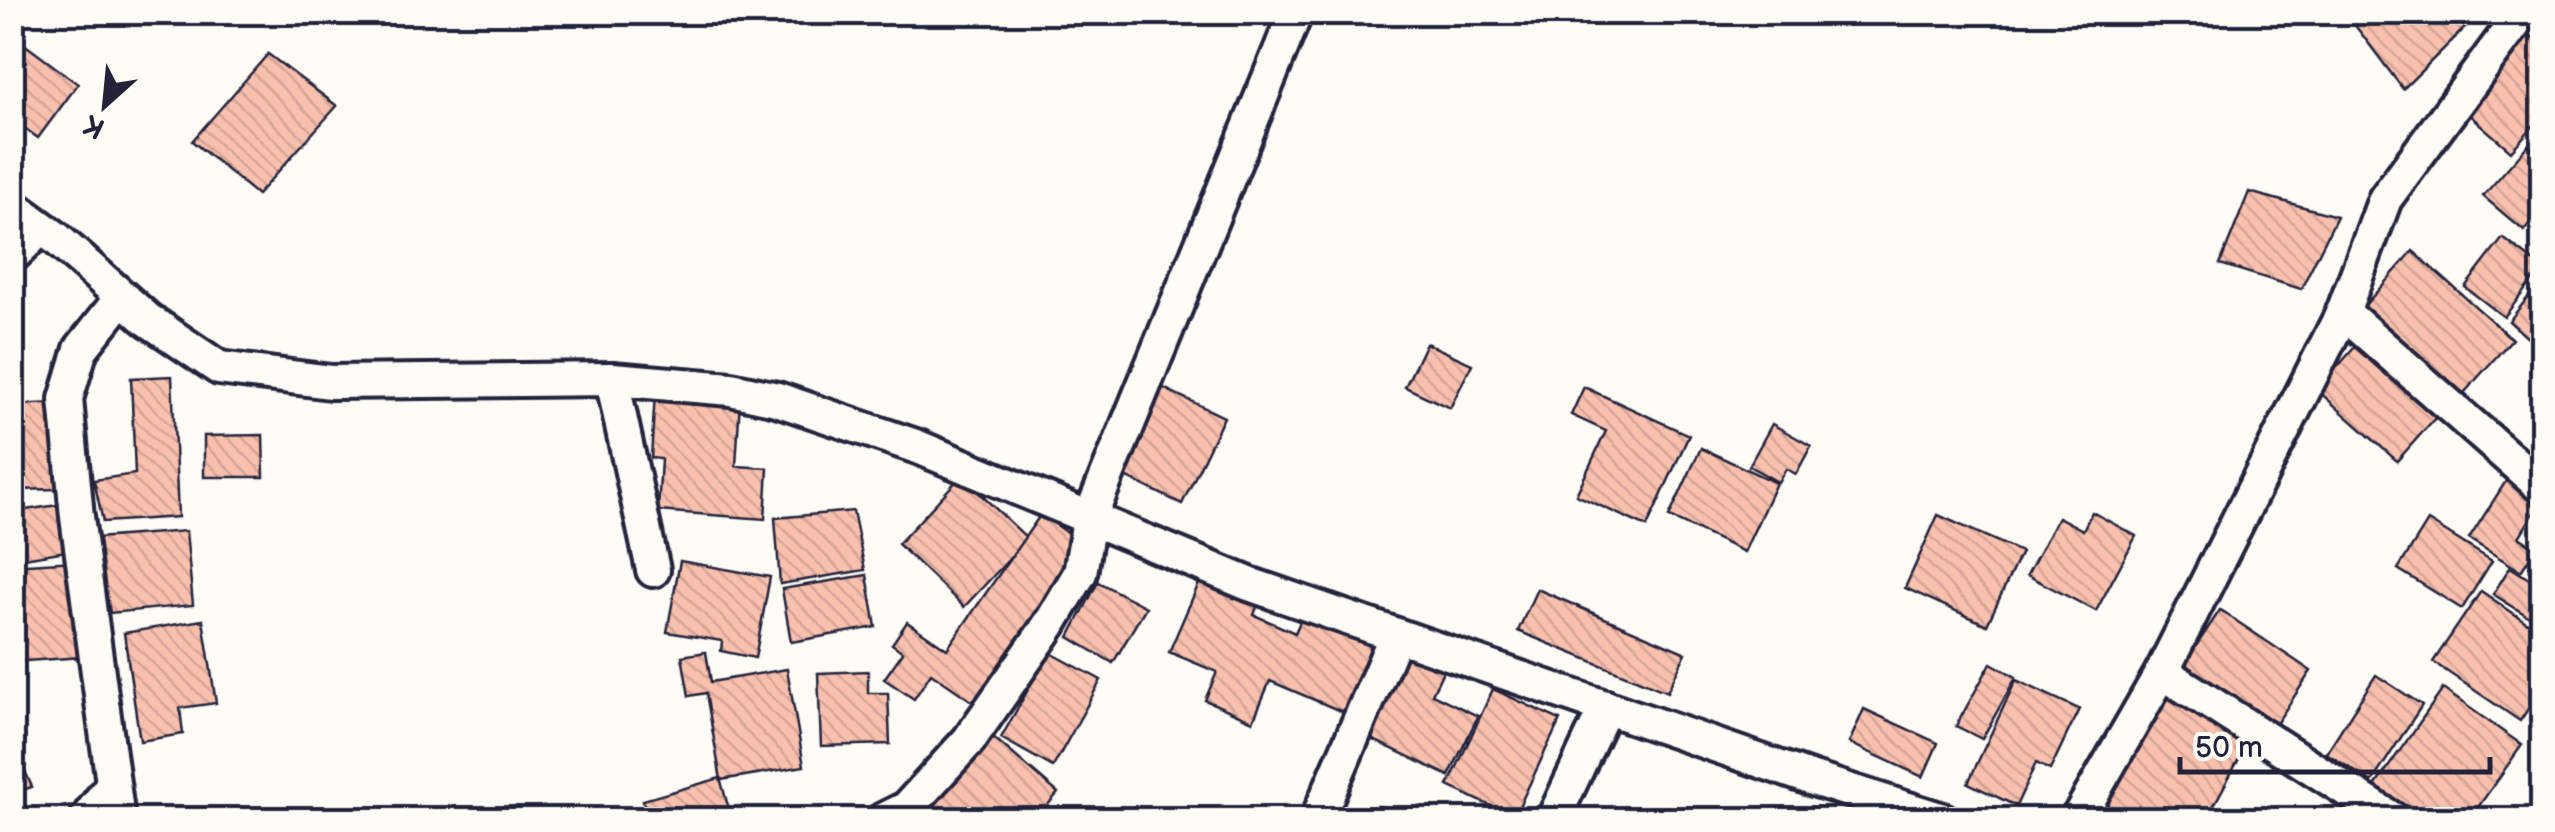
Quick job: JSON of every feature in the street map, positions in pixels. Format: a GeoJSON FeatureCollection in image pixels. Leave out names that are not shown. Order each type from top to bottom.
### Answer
{"type":"FeatureCollection","features":[{"type":"Feature","properties":{"kind":"street"},"geometry":{"type":"LineString","coordinates":[[883,820],[907,808],[969,740],[1050,624],[1080,573],[1089,520],[1296,12]]}},
{"type":"Feature","properties":{"kind":"street"},"geometry":{"type":"LineString","coordinates":[[2077,820],[2162,672],[2342,312],[2385,200],[2528,21]]}},
{"type":"Feature","properties":{"kind":"street"},"geometry":{"type":"LineString","coordinates":[[12,206],[147,319],[220,368],[332,382],[612,379],[731,389],[777,399],[918,448],[1249,584],[1943,820]]}},
{"type":"Feature","properties":{"kind":"street"},"geometry":{"type":"LineString","coordinates":[[12,256],[42,228]]}},
{"type":"Feature","properties":{"kind":"street"},"geometry":{"type":"LineString","coordinates":[[118,820],[77,516],[66,399],[81,348],[122,297]]}},
{"type":"Feature","properties":{"kind":"street"},"geometry":{"type":"LineString","coordinates":[[2342,312],[2542,487]]}},
{"type":"Feature","properties":{"kind":"street"},"geometry":{"type":"LineString","coordinates":[[612,379],[653,570]]}},
{"type":"Feature","properties":{"kind":"street"},"geometry":{"type":"LineString","coordinates":[[1317,820],[1396,635]]}},
{"type":"Feature","properties":{"kind":"street"},"geometry":{"type":"LineString","coordinates":[[2162,672],[2394,820]]}},
{"type":"Feature","properties":{"kind":"street"},"geometry":{"type":"LineString","coordinates":[[1553,820],[1606,708]]}},
{"type":"Feature","properties":{"kind":"street"},"geometry":{"type":"LineString","coordinates":[[86,820],[112,785]]}},
{"type":"Feature","properties":{"kind":"building"},"geometry":{"type":"Polygon","coordinates":[[[2345,12],[2481,12],[2403,89],[2345,12]]]}},
{"type":"Feature","properties":{"kind":"building"},"geometry":{"type":"Polygon","coordinates":[[[2526,32],[2542,47],[2542,116],[2511,151],[2460,107],[2526,32]]]}},
{"type":"Feature","properties":{"kind":"building"},"geometry":{"type":"Polygon","coordinates":[[[12,35],[78,84],[38,138],[12,119],[12,35]]]}},
{"type":"Feature","properties":{"kind":"building"},"geometry":{"type":"Polygon","coordinates":[[[268,54],[337,106],[257,195],[192,141],[268,54]]]}},
{"type":"Feature","properties":{"kind":"building"},"geometry":{"type":"Polygon","coordinates":[[[2528,145],[2542,157],[2542,210],[2524,231],[2483,196],[2528,145]]]}},
{"type":"Feature","properties":{"kind":"building"},"geometry":{"type":"Polygon","coordinates":[[[2249,192],[2337,216],[2301,289],[2220,264],[2249,192]]]}},
{"type":"Feature","properties":{"kind":"building"},"geometry":{"type":"Polygon","coordinates":[[[2503,238],[2542,268],[2504,317],[2465,287],[2503,238]]]}},
{"type":"Feature","properties":{"kind":"building"},"geometry":{"type":"Polygon","coordinates":[[[2413,251],[2512,339],[2456,402],[2357,314],[2413,251]]]}},
{"type":"Feature","properties":{"kind":"building"},"geometry":{"type":"Polygon","coordinates":[[[2542,280],[2542,351],[2509,321],[2542,280]]]}},
{"type":"Feature","properties":{"kind":"building"},"geometry":{"type":"Polygon","coordinates":[[[2362,339],[2443,409],[2397,461],[2317,390],[2362,339]]]}},
{"type":"Feature","properties":{"kind":"building"},"geometry":{"type":"Polygon","coordinates":[[[1426,343],[1472,364],[1450,408],[1405,387],[1426,343]]]}},
{"type":"Feature","properties":{"kind":"building"},"geometry":{"type":"Polygon","coordinates":[[[172,376],[178,517],[103,522],[94,480],[135,474],[131,378],[172,376]]]}},
{"type":"Feature","properties":{"kind":"building"},"geometry":{"type":"Polygon","coordinates":[[[1153,383],[1224,417],[1182,504],[1111,470],[1153,383]]]}},
{"type":"Feature","properties":{"kind":"building"},"geometry":{"type":"Polygon","coordinates":[[[1584,387],[1689,435],[1647,527],[1576,495],[1606,431],[1571,415],[1584,387]]]}},
{"type":"Feature","properties":{"kind":"building"},"geometry":{"type":"Polygon","coordinates":[[[655,393],[740,399],[736,466],[768,468],[765,519],[658,511],[661,459],[651,458],[655,393]]]}},
{"type":"Feature","properties":{"kind":"building"},"geometry":{"type":"Polygon","coordinates":[[[56,403],[59,489],[12,490],[12,405],[56,403]]]}},
{"type":"Feature","properties":{"kind":"building"},"geometry":{"type":"Polygon","coordinates":[[[1772,424],[1811,446],[1796,474],[1786,469],[1778,482],[1749,466],[1772,424]]]}},
{"type":"Feature","properties":{"kind":"building"},"geometry":{"type":"Polygon","coordinates":[[[263,435],[264,477],[204,477],[204,436],[263,435]]]}},
{"type":"Feature","properties":{"kind":"building"},"geometry":{"type":"Polygon","coordinates":[[[1701,448],[1776,483],[1744,552],[1669,517],[1701,448]]]}},
{"type":"Feature","properties":{"kind":"building"},"geometry":{"type":"Polygon","coordinates":[[[961,476],[1028,539],[964,607],[898,544],[961,476]]]}},
{"type":"Feature","properties":{"kind":"building"},"geometry":{"type":"Polygon","coordinates":[[[2506,481],[2540,503],[2519,537],[2536,548],[2521,571],[2469,539],[2506,481]]]}},
{"type":"Feature","properties":{"kind":"building"},"geometry":{"type":"Polygon","coordinates":[[[58,505],[66,551],[12,560],[12,512],[58,505]]]}},
{"type":"Feature","properties":{"kind":"building"},"geometry":{"type":"Polygon","coordinates":[[[853,511],[865,570],[780,584],[775,518],[853,511]]]}},
{"type":"Feature","properties":{"kind":"building"},"geometry":{"type":"Polygon","coordinates":[[[2092,512],[2136,536],[2096,611],[2027,575],[2058,517],[2083,530],[2092,512]]]}},
{"type":"Feature","properties":{"kind":"building"},"geometry":{"type":"Polygon","coordinates":[[[1041,514],[1089,548],[979,706],[931,673],[914,699],[884,679],[903,652],[892,644],[907,622],[947,649],[1041,514]]]}},
{"type":"Feature","properties":{"kind":"building"},"geometry":{"type":"Polygon","coordinates":[[[1938,515],[2021,552],[1987,625],[1905,588],[1938,515]]]}},
{"type":"Feature","properties":{"kind":"building"},"geometry":{"type":"Polygon","coordinates":[[[2428,521],[2492,561],[2462,609],[2398,569],[2428,521]]]}},
{"type":"Feature","properties":{"kind":"building"},"geometry":{"type":"Polygon","coordinates":[[[186,531],[193,605],[110,613],[97,538],[186,531]]]}},
{"type":"Feature","properties":{"kind":"building"},"geometry":{"type":"Polygon","coordinates":[[[75,561],[82,657],[12,662],[12,565],[75,561]]]}},
{"type":"Feature","properties":{"kind":"building"},"geometry":{"type":"Polygon","coordinates":[[[680,561],[770,577],[755,658],[721,651],[722,641],[667,632],[680,561]]]}},
{"type":"Feature","properties":{"kind":"building"},"geometry":{"type":"Polygon","coordinates":[[[2510,567],[2542,587],[2542,625],[2493,594],[2510,567]]]}},
{"type":"Feature","properties":{"kind":"building"},"geometry":{"type":"Polygon","coordinates":[[[1203,574],[1260,599],[1254,615],[1295,633],[1305,610],[1381,643],[1350,715],[1270,681],[1253,721],[1205,700],[1217,672],[1169,652],[1203,574]]]}},
{"type":"Feature","properties":{"kind":"building"},"geometry":{"type":"Polygon","coordinates":[[[867,575],[876,627],[791,642],[782,589],[867,575]]]}},
{"type":"Feature","properties":{"kind":"building"},"geometry":{"type":"Polygon","coordinates":[[[1098,582],[1146,607],[1113,663],[1069,637],[1098,582]]]}},
{"type":"Feature","properties":{"kind":"building"},"geometry":{"type":"Polygon","coordinates":[[[1537,589],[1686,653],[1667,692],[1518,631],[1537,589]]]}},
{"type":"Feature","properties":{"kind":"building"},"geometry":{"type":"Polygon","coordinates":[[[2481,591],[2542,633],[2542,688],[2520,721],[2433,662],[2481,591]]]}},
{"type":"Feature","properties":{"kind":"building"},"geometry":{"type":"Polygon","coordinates":[[[2220,610],[2311,671],[2274,727],[2182,667],[2220,610]]]}},
{"type":"Feature","properties":{"kind":"building"},"geometry":{"type":"Polygon","coordinates":[[[203,620],[216,703],[180,708],[183,734],[140,741],[124,633],[203,620]]]}},
{"type":"Feature","properties":{"kind":"building"},"geometry":{"type":"Polygon","coordinates":[[[706,652],[711,682],[787,669],[804,766],[721,780],[706,693],[689,696],[682,656],[706,652]]]}},
{"type":"Feature","properties":{"kind":"building"},"geometry":{"type":"Polygon","coordinates":[[[1049,652],[1101,680],[1053,767],[1001,738],[1049,652]]]}},
{"type":"Feature","properties":{"kind":"building"},"geometry":{"type":"Polygon","coordinates":[[[1405,653],[1443,671],[1432,694],[1478,716],[1449,776],[1365,736],[1405,653]]]}},
{"type":"Feature","properties":{"kind":"building"},"geometry":{"type":"Polygon","coordinates":[[[1991,663],[2016,677],[1982,739],[1956,726],[1991,663]]]}},
{"type":"Feature","properties":{"kind":"building"},"geometry":{"type":"Polygon","coordinates":[[[868,671],[868,693],[888,693],[890,744],[821,746],[818,673],[868,671]]]}},
{"type":"Feature","properties":{"kind":"building"},"geometry":{"type":"Polygon","coordinates":[[[2376,675],[2422,705],[2372,782],[2326,753],[2376,675]]]}},
{"type":"Feature","properties":{"kind":"building"},"geometry":{"type":"Polygon","coordinates":[[[2016,680],[2079,709],[2050,770],[2036,763],[2016,806],[1968,783],[2016,680]]]}},
{"type":"Feature","properties":{"kind":"building"},"geometry":{"type":"Polygon","coordinates":[[[1493,689],[1560,720],[1514,817],[1448,786],[1493,689]]]}},
{"type":"Feature","properties":{"kind":"building"},"geometry":{"type":"Polygon","coordinates":[[[2443,689],[2522,745],[2469,820],[2417,820],[2373,789],[2443,689]]]}},
{"type":"Feature","properties":{"kind":"building"},"geometry":{"type":"Polygon","coordinates":[[[2160,694],[2248,742],[2206,820],[2091,820],[2160,694]]]}},
{"type":"Feature","properties":{"kind":"building"},"geometry":{"type":"Polygon","coordinates":[[[1864,709],[1938,743],[1923,777],[1849,743],[1864,709]]]}},
{"type":"Feature","properties":{"kind":"building"},"geometry":{"type":"Polygon","coordinates":[[[992,736],[1058,793],[1035,820],[920,820],[992,736]]]}},
{"type":"Feature","properties":{"kind":"building"},"geometry":{"type":"Polygon","coordinates":[[[12,748],[32,787],[12,793],[12,748]]]}},
{"type":"Feature","properties":{"kind":"building"},"geometry":{"type":"Polygon","coordinates":[[[720,778],[732,820],[649,820],[643,800],[720,778]]]}},
{"type":"Feature","properties":{"kind":"building"},"geometry":{"type":"Polygon","coordinates":[[[1377,806],[1424,814],[1424,820],[1380,820],[1377,806]]]}},
{"type":"Feature","properties":{"kind":"building"},"geometry":{"type":"Polygon","coordinates":[[[56,811],[59,820],[33,820],[56,811]]]}},
{"type":"Feature","properties":{"kind":"building"},"geometry":{"type":"Polygon","coordinates":[[[178,811],[179,820],[147,820],[147,814],[178,811]]]}}]}
